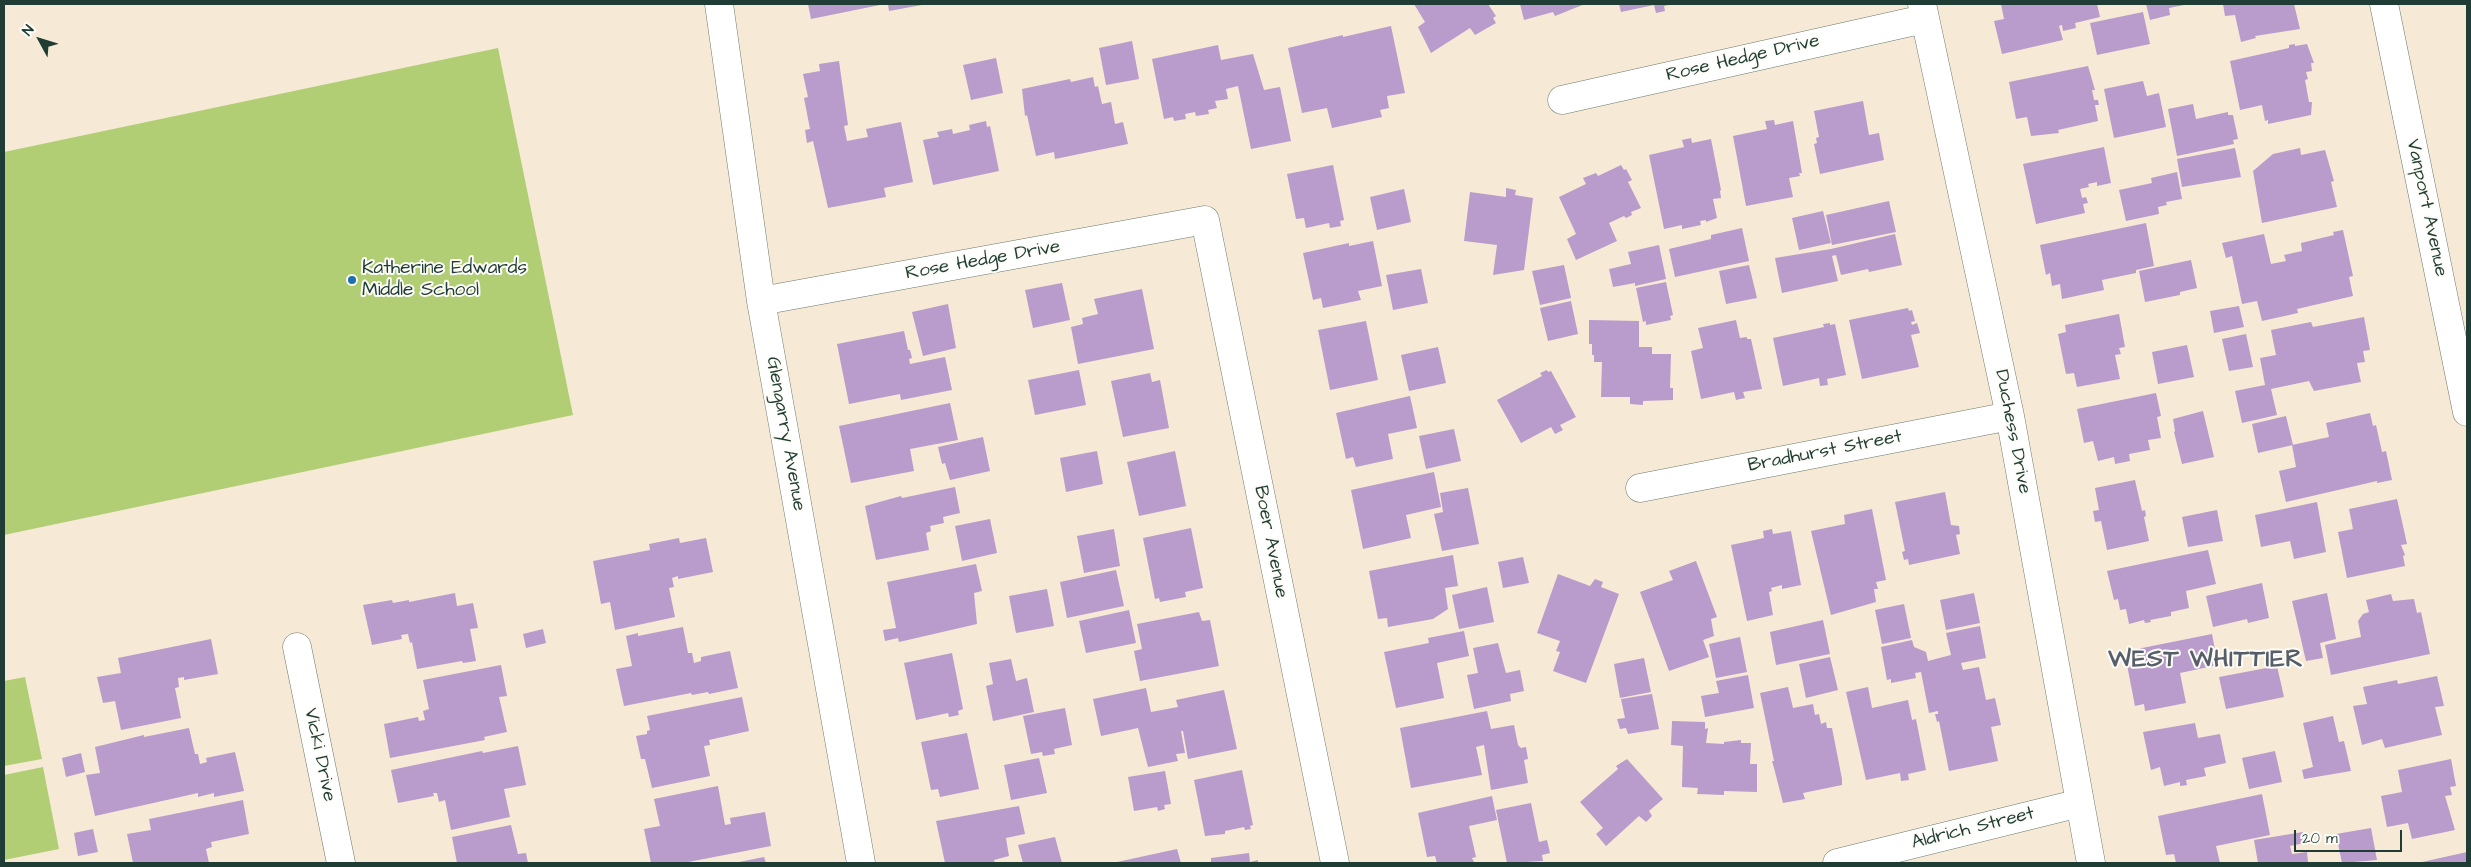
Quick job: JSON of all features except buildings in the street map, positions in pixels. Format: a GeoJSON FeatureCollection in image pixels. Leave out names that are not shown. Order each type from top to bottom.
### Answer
{"type":"FeatureCollection","features":[{"type":"Feature","properties":{"kind":"street","name":"Glengarry Avenue"},"geometry":{"type":"LineString","coordinates":[[719,4],[761,301],[861,863]]}},
{"type":"Feature","properties":{"kind":"street","name":"Vanport Avenue"},"geometry":{"type":"LineString","coordinates":[[2384,4],[2467,412]]}},
{"type":"Feature","properties":{"kind":"street","name":"Rose Hedge Drive"},"geometry":{"type":"LineString","coordinates":[[1562,100],[1923,11]]}},
{"type":"Feature","properties":{"kind":"street","name":"Duchess Drive"},"geometry":{"type":"LineString","coordinates":[[1923,11],[2010,416],[2091,863]]}},
{"type":"Feature","properties":{"kind":"street","name":"Rose Hedge Drive"},"geometry":{"type":"LineString","coordinates":[[761,301],[1205,220]]}},
{"type":"Feature","properties":{"kind":"street","name":"Boer Avenue"},"geometry":{"type":"LineString","coordinates":[[1205,220],[1335,863]]}},
{"type":"Feature","properties":{"kind":"street","name":"Bradhurst Street"},"geometry":{"type":"LineString","coordinates":[[1640,488],[2010,416]]}},
{"type":"Feature","properties":{"kind":"street","name":"Vicki Drive"},"geometry":{"type":"LineString","coordinates":[[297,647],[341,863]]}},
{"type":"Feature","properties":{"kind":"street","name":"Aldrich Street"},"geometry":{"type":"LineString","coordinates":[[1837,863],[2080,803]]}},
{"type":"Feature","properties":{"kind":"green space"},"geometry":{"type":"Polygon","coordinates":[[[498,48],[573,415],[4,535],[4,152],[498,48]]]}},
{"type":"Feature","properties":{"kind":"green space"},"geometry":{"type":"Polygon","coordinates":[[[25,677],[42,759],[4,766],[4,681],[25,677]]]}},
{"type":"Feature","properties":{"kind":"green space"},"geometry":{"type":"Polygon","coordinates":[[[43,767],[59,849],[4,860],[4,775],[43,767]]]}},
{"type":"Feature","properties":{"kind":"place","name":"Katherine Edwards Middle School"},"geometry":{"type":"Point","coordinates":[352,280]}},
{"type":"Feature","properties":{"kind":"district","name":"WEST WHITTIER"},"geometry":{"type":"Point","coordinates":[2206,661]}}]}
